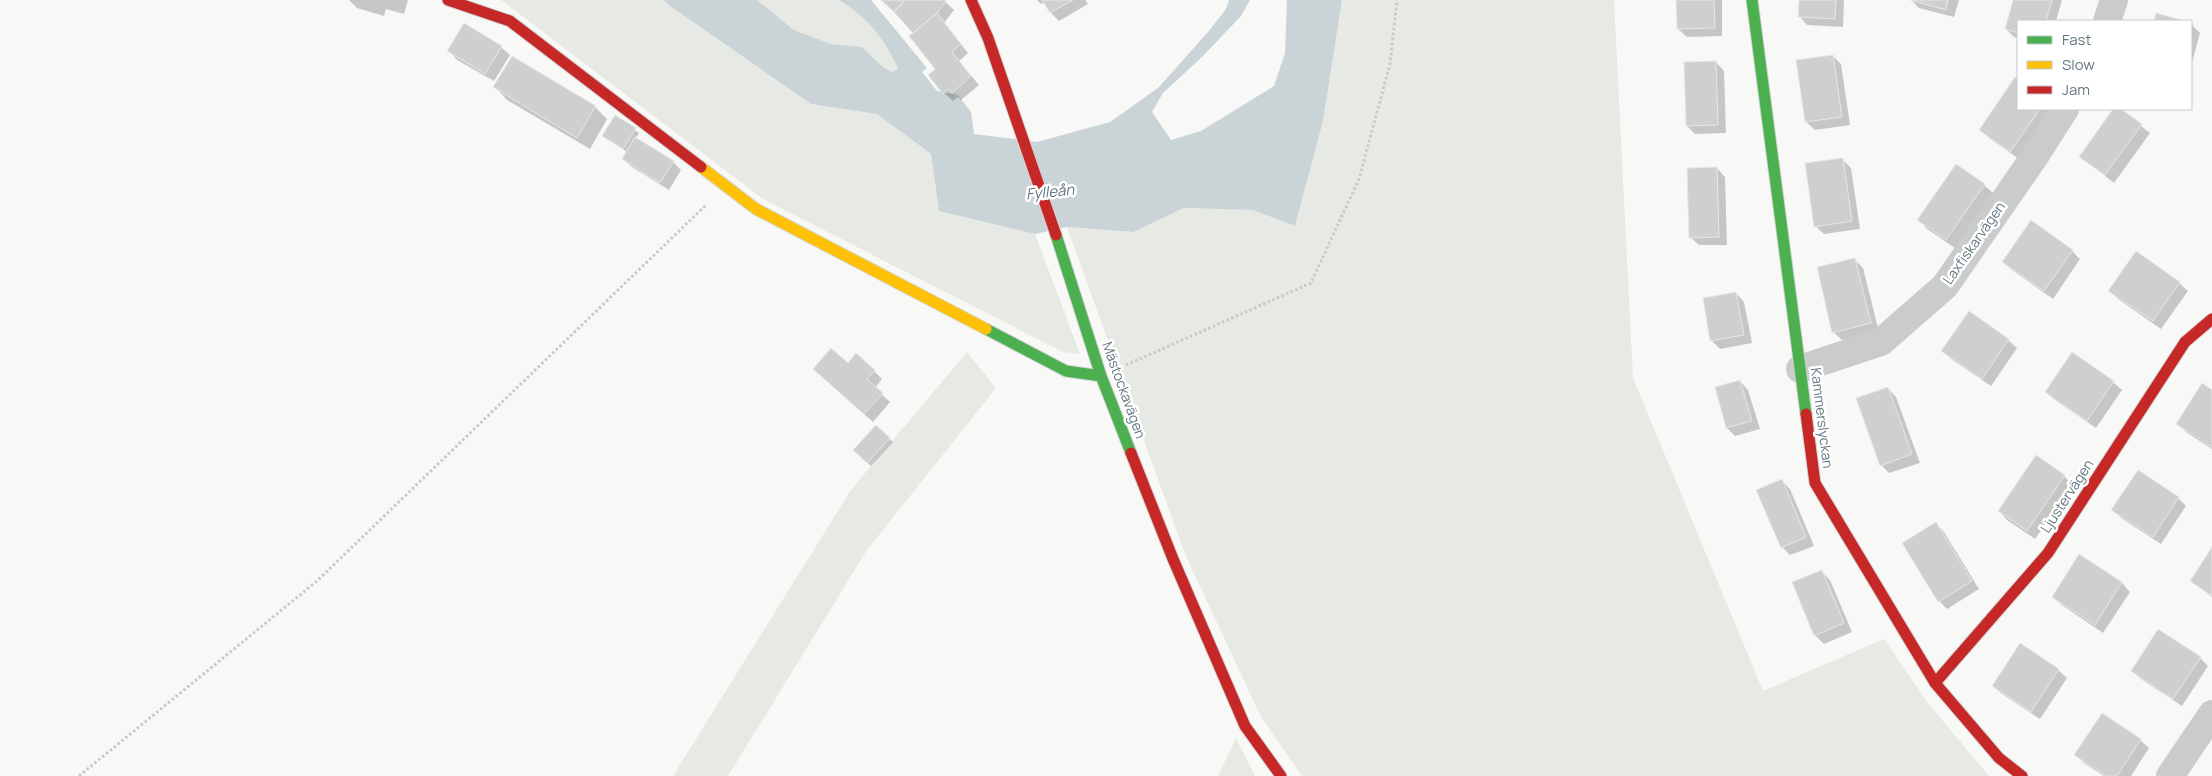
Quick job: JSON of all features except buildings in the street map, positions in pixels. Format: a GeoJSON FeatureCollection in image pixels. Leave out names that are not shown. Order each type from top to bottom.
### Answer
{"type":"FeatureCollection","features":[{"type":"Feature","properties":{"kind":"street"},"geometry":{"type":"LineString","coordinates":[[448,0],[510,22],[756,210],[1066,371],[1101,376]]}},
{"type":"Feature","properties":{"kind":"street","name":"Mästockavägen"},"geometry":{"type":"LineString","coordinates":[[972,0],[988,38],[1068,269],[1101,376],[1173,558],[1245,726],[1281,776]]}},
{"type":"Feature","properties":{"kind":"street","name":"Kammerslyckan"},"geometry":{"type":"LineString","coordinates":[[1752,0],[1815,483],[1936,683],[1999,758],[2022,776]]}},
{"type":"Feature","properties":{"kind":"street"},"geometry":{"type":"LineString","coordinates":[[2107,20],[2114,0]]}},
{"type":"Feature","properties":{"kind":"street","name":"Laxfiskarvägen"},"geometry":{"type":"LineString","coordinates":[[1800,369],[1881,342],[1945,286],[2035,156],[2064,110]]}},
{"type":"Feature","properties":{"kind":"street","name":"Ljustervägen"},"geometry":{"type":"LineString","coordinates":[[1936,683],[2048,553],[2185,342],[2212,319]]}},
{"type":"Feature","properties":{"kind":"street"},"geometry":{"type":"LineString","coordinates":[[2170,776],[2212,714]]}},
{"type":"Feature","properties":{"kind":"path"},"geometry":{"type":"LineString","coordinates":[[1101,376],[1311,283],[1359,179],[1390,64],[1397,0]]}},
{"type":"Feature","properties":{"kind":"path"},"geometry":{"type":"LineString","coordinates":[[79,776],[317,581],[726,187]]}},
{"type":"Feature","properties":{"kind":"shaded area"},"geometry":{"type":"Polygon","coordinates":[[[501,0],[664,0],[811,104],[877,114],[931,154],[939,211],[1035,234],[1080,354],[1063,352],[763,199],[501,0]]]}},
{"type":"Feature","properties":{"kind":"shaded area"},"geometry":{"type":"Polygon","coordinates":[[[757,0],[839,0],[858,12],[888,45],[898,68],[893,72],[883,67],[862,47],[831,44],[794,30],[757,0]]]}},
{"type":"Feature","properties":{"kind":"shaded area"},"geometry":{"type":"Polygon","coordinates":[[[1342,0],[1614,0],[1633,378],[1763,691],[1884,639],[1927,702],[1989,776],[1302,776],[1261,717],[1185,554],[1067,227],[1133,232],[1184,208],[1253,210],[1295,226],[1323,121],[1342,0]]]}},
{"type":"Feature","properties":{"kind":"shaded area"},"geometry":{"type":"Polygon","coordinates":[[[967,352],[996,388],[867,550],[728,776],[673,776],[851,490],[967,352]]]}},
{"type":"Feature","properties":{"kind":"shaded area"},"geometry":{"type":"Polygon","coordinates":[[[1236,738],[1255,776],[1218,776],[1236,738]]]}},
{"type":"Feature","properties":{"kind":"water","name":"Fylleån"},"geometry":{"type":"Polygon","coordinates":[[[664,0],[757,0],[794,30],[831,44],[862,47],[883,67],[893,72],[898,68],[881,38],[866,21],[839,0],[871,0],[927,68],[922,72],[937,91],[958,95],[971,112],[974,134],[1037,142],[1110,122],[1158,88],[1208,32],[1226,9],[1229,0],[1250,0],[1241,16],[1202,57],[1163,93],[1152,112],[1171,140],[1201,131],[1274,86],[1285,53],[1287,0],[1342,0],[1323,121],[1295,226],[1253,210],[1184,208],[1133,232],[1067,227],[1035,234],[939,211],[931,154],[877,114],[811,104],[664,0]]]}},
{"type":"Feature","properties":{"kind":"traffic: fast"},"geometry":{"type":"LineString","coordinates":[[1752,0],[1806,414]]}},
{"type":"Feature","properties":{"kind":"traffic: fast"},"geometry":{"type":"LineString","coordinates":[[1056,235],[1101,376],[1131,453]]}},
{"type":"Feature","properties":{"kind":"traffic: fast"},"geometry":{"type":"LineString","coordinates":[[986,329],[1066,371],[1101,376]]}},
{"type":"Feature","properties":{"kind":"traffic: slow"},"geometry":{"type":"LineString","coordinates":[[701,167],[756,209],[986,329]]}},
{"type":"Feature","properties":{"kind":"traffic: jam"},"geometry":{"type":"LineString","coordinates":[[448,0],[510,21],[701,167]]}},
{"type":"Feature","properties":{"kind":"traffic: jam"},"geometry":{"type":"LineString","coordinates":[[971,0],[988,38],[1056,235]]}},
{"type":"Feature","properties":{"kind":"traffic: jam"},"geometry":{"type":"LineString","coordinates":[[1935,683],[2048,553],[2185,342],[2212,319]]}},
{"type":"Feature","properties":{"kind":"traffic: jam"},"geometry":{"type":"LineString","coordinates":[[1806,414],[1815,483],[1935,683],[1999,758],[2022,776]]}},
{"type":"Feature","properties":{"kind":"traffic: jam"},"geometry":{"type":"LineString","coordinates":[[1131,453],[1173,559],[1245,726],[1281,776]]}}]}
